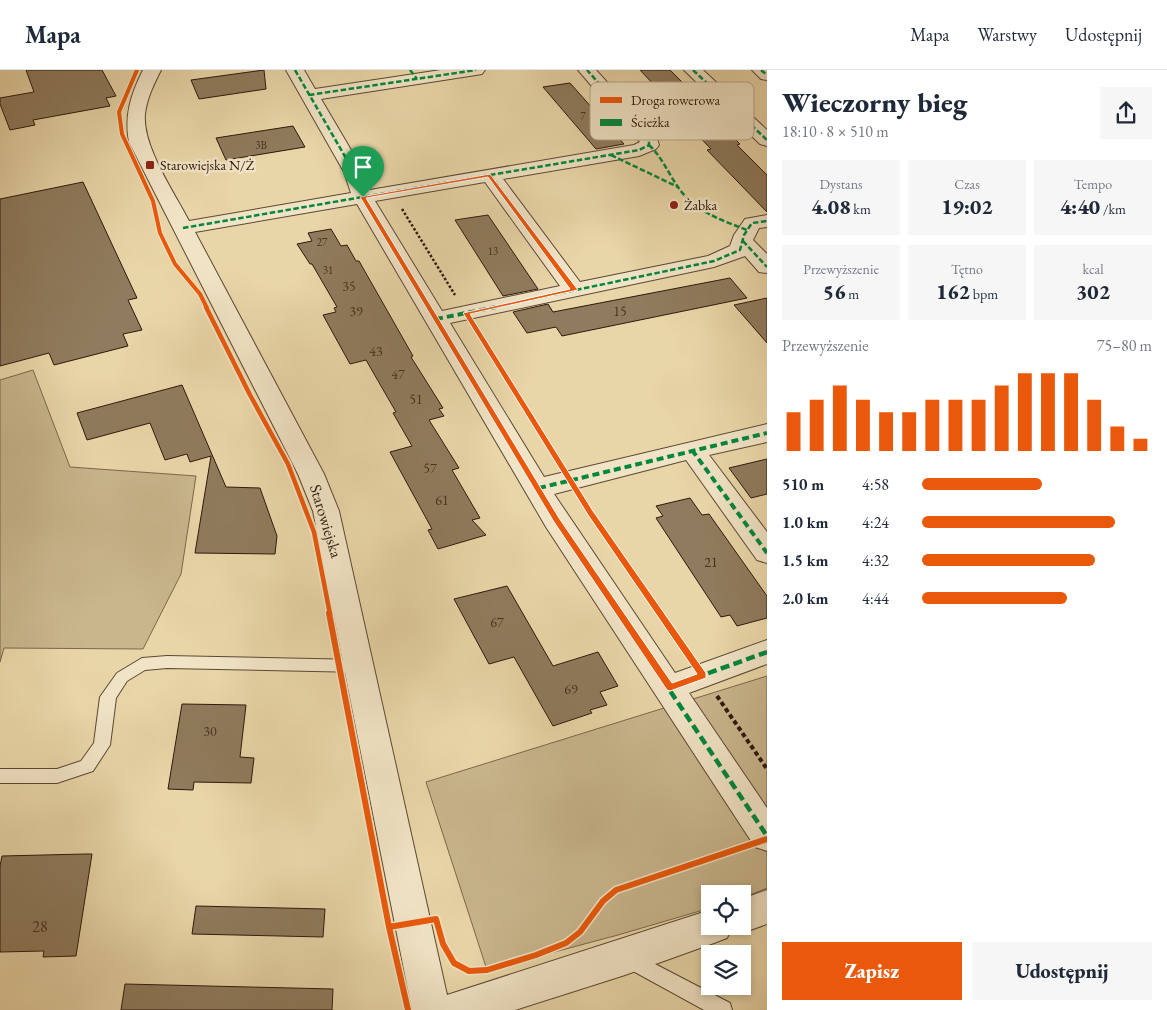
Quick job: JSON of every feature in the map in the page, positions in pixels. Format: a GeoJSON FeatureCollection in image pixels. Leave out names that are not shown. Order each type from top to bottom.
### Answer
{"type":"FeatureCollection","features":[{"type":"Feature","properties":{"kind":"street","name":"Starowiejska"},"geometry":{"type":"LineString","coordinates":[[152,70],[139,98],[135,112],[135,128],[138,142],[312,474],[326,510],[361,666],[431,1010]]}},
{"type":"Feature","properties":{"kind":"street"},"geometry":{"type":"LineString","coordinates":[[295,70],[354,172],[363,197],[515,452],[539,488],[556,520],[670,687],[767,836]]}},
{"type":"Feature","properties":{"kind":"street"},"geometry":{"type":"LineString","coordinates":[[308,94],[413,74],[476,70]]}},
{"type":"Feature","properties":{"kind":"street"},"geometry":{"type":"LineString","coordinates":[[586,70],[597,82]]}},
{"type":"Feature","properties":{"kind":"street"},"geometry":{"type":"LineString","coordinates":[[693,70],[706,82]]}},
{"type":"Feature","properties":{"kind":"street"},"geometry":{"type":"LineString","coordinates":[[761,70],[767,74]]}},
{"type":"Feature","properties":{"kind":"street"},"geometry":{"type":"LineString","coordinates":[[754,128],[767,140]]}},
{"type":"Feature","properties":{"kind":"street"},"geometry":{"type":"LineString","coordinates":[[183,228],[639,150],[649,145],[649,140]]}},
{"type":"Feature","properties":{"kind":"street"},"geometry":{"type":"LineString","coordinates":[[490,175],[574,290]]}},
{"type":"Feature","properties":{"kind":"street"},"geometry":{"type":"LineString","coordinates":[[436,319],[714,261],[740,250],[744,235],[752,223],[767,221]]}},
{"type":"Feature","properties":{"kind":"street"},"geometry":{"type":"LineString","coordinates":[[743,241],[767,267]]}},
{"type":"Feature","properties":{"kind":"street"},"geometry":{"type":"LineString","coordinates":[[539,488],[767,433]]}},
{"type":"Feature","properties":{"kind":"street"},"geometry":{"type":"LineString","coordinates":[[692,450],[767,554]]}},
{"type":"Feature","properties":{"kind":"street"},"geometry":{"type":"LineString","coordinates":[[670,687],[767,652]]}},
{"type":"Feature","properties":{"kind":"street"},"geometry":{"type":"LineString","coordinates":[[751,913],[767,907]]}},
{"type":"Feature","properties":{"kind":"street"},"geometry":{"type":"LineString","coordinates":[[456,1010],[625,957],[701,931]]}},
{"type":"Feature","properties":{"kind":"lane"},"geometry":{"type":"LineString","coordinates":[[0,776],[57,776],[87,766],[102,745],[108,697],[122,678],[142,664],[167,662],[361,666]]}},
{"type":"Feature","properties":{"kind":"lane"},"geometry":{"type":"LineString","coordinates":[[625,957],[723,1010]]}},
{"type":"Feature","properties":{"kind":"path"},"geometry":{"type":"LineString","coordinates":[[392,192],[590,513],[767,768]]}},
{"type":"Feature","properties":{"kind":"shaded area"},"geometry":{"type":"Polygon","coordinates":[[[33,370],[70,467],[196,476],[181,574],[143,649],[4,648],[0,662],[0,380],[33,370]]]}},
{"type":"Feature","properties":{"kind":"shaded area"},"geometry":{"type":"Polygon","coordinates":[[[767,676],[767,888],[751,895],[751,885],[701,885],[701,911],[487,970],[426,782],[767,676]]]}},
{"type":"Feature","properties":{"kind":"building"},"geometry":{"type":"Polygon","coordinates":[[[26,70],[102,70],[116,96],[106,98],[110,106],[33,120],[35,125],[10,130],[0,104],[0,98],[34,92],[26,70]]]}},
{"type":"Feature","properties":{"kind":"building"},"geometry":{"type":"Polygon","coordinates":[[[264,70],[266,89],[199,99],[191,80],[264,70]]]}},
{"type":"Feature","properties":{"kind":"building"},"geometry":{"type":"Polygon","coordinates":[[[640,70],[670,70],[682,82],[651,82],[640,70]]]}},
{"type":"Feature","properties":{"kind":"building"},"geometry":{"type":"Polygon","coordinates":[[[570,83],[590,106],[590,140],[620,140],[624,144],[596,149],[543,87],[570,83]]]}},
{"type":"Feature","properties":{"kind":"building"},"geometry":{"type":"Polygon","coordinates":[[[293,126],[305,147],[226,160],[216,138],[293,126]]]}},
{"type":"Feature","properties":{"kind":"building"},"geometry":{"type":"Polygon","coordinates":[[[702,140],[736,140],[740,144],[737,145],[767,175],[767,212],[707,150],[711,149],[702,140]]]}},
{"type":"Feature","properties":{"kind":"building"},"geometry":{"type":"Polygon","coordinates":[[[83,182],[137,298],[128,300],[142,330],[123,334],[128,346],[54,365],[49,353],[0,366],[0,199],[83,182]]]}},
{"type":"Feature","properties":{"kind":"building"},"geometry":{"type":"Polygon","coordinates":[[[488,215],[538,289],[503,296],[455,220],[488,215]]]}},
{"type":"Feature","properties":{"kind":"building"},"geometry":{"type":"Polygon","coordinates":[[[331,229],[341,246],[347,245],[356,261],[359,261],[413,356],[411,357],[443,408],[439,409],[444,416],[429,420],[459,468],[452,470],[480,518],[472,520],[486,535],[438,549],[428,530],[432,529],[390,452],[412,446],[393,413],[396,412],[366,360],[350,364],[323,315],[336,312],[334,308],[337,307],[312,264],[310,264],[297,244],[312,241],[308,233],[331,229]]]}},
{"type":"Feature","properties":{"kind":"building"},"geometry":{"type":"Polygon","coordinates":[[[730,278],[747,298],[562,336],[556,327],[527,333],[513,312],[548,304],[553,312],[730,278]]]}},
{"type":"Feature","properties":{"kind":"building"},"geometry":{"type":"Polygon","coordinates":[[[767,298],[767,343],[734,305],[767,298]]]}},
{"type":"Feature","properties":{"kind":"building"},"geometry":{"type":"Polygon","coordinates":[[[182,385],[226,487],[260,488],[277,536],[275,554],[195,553],[211,456],[190,462],[187,454],[165,460],[150,423],[87,440],[77,413],[182,385]]]}},
{"type":"Feature","properties":{"kind":"building"},"geometry":{"type":"Polygon","coordinates":[[[767,459],[767,494],[751,498],[729,468],[767,459]]]}},
{"type":"Feature","properties":{"kind":"building"},"geometry":{"type":"Polygon","coordinates":[[[690,498],[702,515],[709,514],[767,596],[767,618],[737,626],[730,615],[721,617],[656,518],[663,516],[656,506],[690,498]]]}},
{"type":"Feature","properties":{"kind":"building"},"geometry":{"type":"Polygon","coordinates":[[[507,586],[553,666],[598,652],[618,686],[600,692],[607,705],[590,710],[592,713],[553,726],[514,657],[489,664],[454,599],[507,586]]]}},
{"type":"Feature","properties":{"kind":"building"},"geometry":{"type":"Polygon","coordinates":[[[182,704],[246,705],[240,757],[254,758],[251,783],[194,782],[193,790],[168,789],[182,704]]]}},
{"type":"Feature","properties":{"kind":"building"},"geometry":{"type":"Polygon","coordinates":[[[92,854],[76,956],[43,957],[44,951],[0,952],[0,866],[2,856],[92,854]]]}},
{"type":"Feature","properties":{"kind":"building"},"geometry":{"type":"Polygon","coordinates":[[[196,906],[325,909],[323,937],[192,934],[196,906]]]}},
{"type":"Feature","properties":{"kind":"building"},"geometry":{"type":"Polygon","coordinates":[[[125,984],[333,989],[332,1010],[121,1010],[125,984]]]}},
{"type":"Feature","properties":{"kind":"marked path"},"geometry":{"type":"LineString","coordinates":[[295,70],[354,172],[363,197],[556,520],[767,836]]}},
{"type":"Feature","properties":{"kind":"marked path"},"geometry":{"type":"LineString","coordinates":[[410,70],[417,79]]}},
{"type":"Feature","properties":{"kind":"marked path"},"geometry":{"type":"LineString","coordinates":[[309,95],[476,70]]}},
{"type":"Feature","properties":{"kind":"marked path"},"geometry":{"type":"LineString","coordinates":[[587,70],[598,82]]}},
{"type":"Feature","properties":{"kind":"marked path"},"geometry":{"type":"LineString","coordinates":[[693,70],[706,82]]}},
{"type":"Feature","properties":{"kind":"marked path"},"geometry":{"type":"LineString","coordinates":[[761,70],[767,75]]}},
{"type":"Feature","properties":{"kind":"marked path"},"geometry":{"type":"LineString","coordinates":[[754,128],[767,140]]}},
{"type":"Feature","properties":{"kind":"marked path"},"geometry":{"type":"LineString","coordinates":[[490,175],[639,150],[649,145],[649,140]]}},
{"type":"Feature","properties":{"kind":"marked path"},"geometry":{"type":"LineString","coordinates":[[649,145],[662,160],[679,189],[693,204],[728,223],[747,230]]}},
{"type":"Feature","properties":{"kind":"marked path"},"geometry":{"type":"LineString","coordinates":[[611,155],[678,187]]}},
{"type":"Feature","properties":{"kind":"marked path"},"geometry":{"type":"LineString","coordinates":[[183,228],[490,175],[574,290]]}},
{"type":"Feature","properties":{"kind":"marked path"},"geometry":{"type":"LineString","coordinates":[[436,319],[714,261],[740,250],[744,235],[752,223],[767,221]]}},
{"type":"Feature","properties":{"kind":"marked path"},"geometry":{"type":"LineString","coordinates":[[743,241],[767,267]]}},
{"type":"Feature","properties":{"kind":"marked path"},"geometry":{"type":"LineString","coordinates":[[539,488],[767,433]]}},
{"type":"Feature","properties":{"kind":"marked path"},"geometry":{"type":"LineString","coordinates":[[692,450],[767,553]]}},
{"type":"Feature","properties":{"kind":"marked path"},"geometry":{"type":"LineString","coordinates":[[670,687],[767,652]]}},
{"type":"Feature","properties":{"kind":"cycle path"},"geometry":{"type":"LineString","coordinates":[[137,70],[119,112],[122,134],[127,148],[153,201],[160,233],[175,264],[200,294],[250,395],[288,464],[314,532],[389,927],[408,1010]]}},
{"type":"Feature","properties":{"kind":"cycle path"},"geometry":{"type":"LineString","coordinates":[[389,927],[436,919],[443,944],[454,963],[469,971],[487,970],[536,955],[566,943],[580,932],[603,901],[616,890],[767,839]]}},
{"type":"Feature","properties":{"kind":"place","name":"Starowiejska N/Ż"},"geometry":{"type":"Point","coordinates":[150,165]}},
{"type":"Feature","properties":{"kind":"place","name":"Żabka"},"geometry":{"type":"Point","coordinates":[674,205]}},
{"type":"Feature","properties":{"kind":"route"},"geometry":{"type":"LineString","coordinates":[[490,175],[574,290],[466,313],[590,513],[703,675],[670,687],[556,520],[539,488],[515,452],[363,197],[490,175]]}}]}
